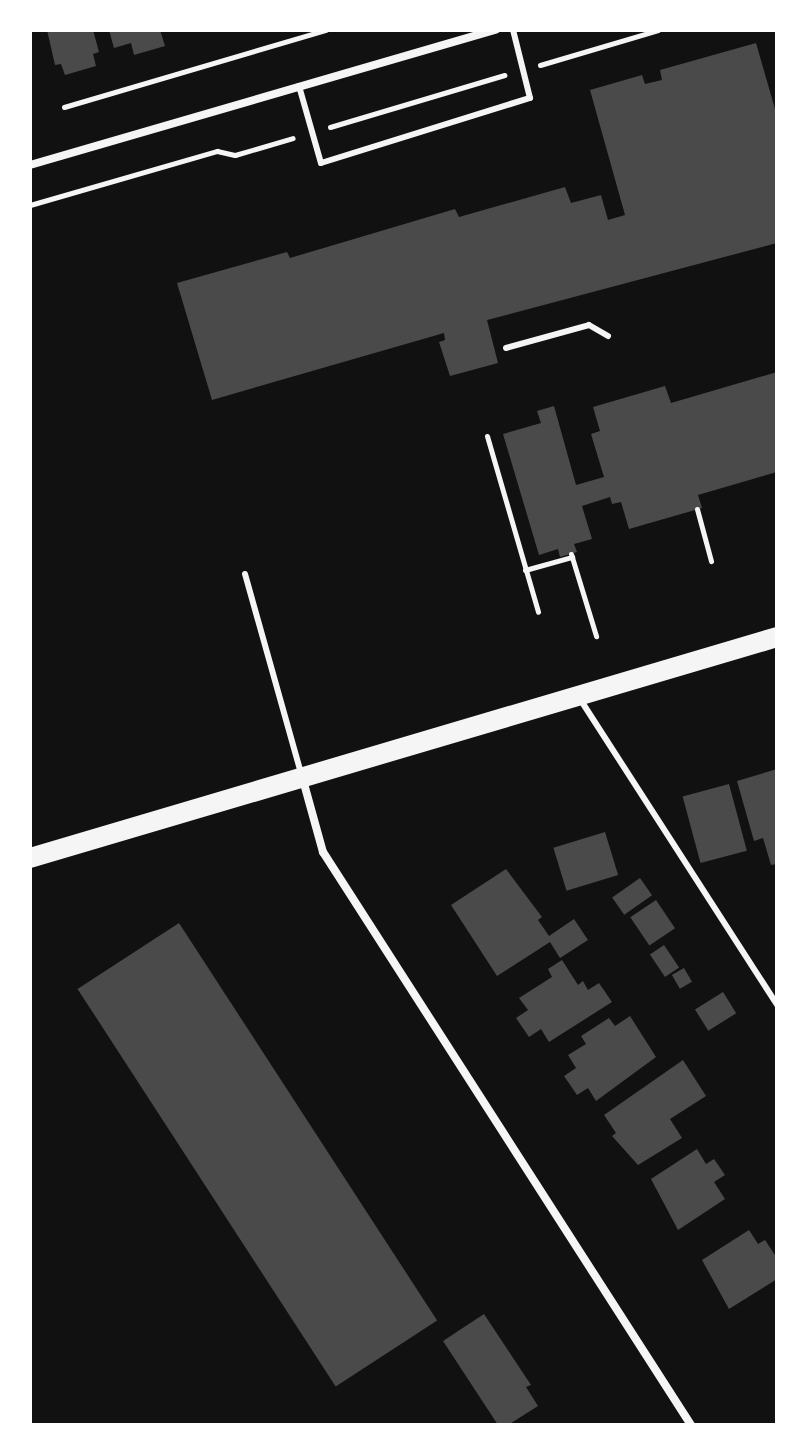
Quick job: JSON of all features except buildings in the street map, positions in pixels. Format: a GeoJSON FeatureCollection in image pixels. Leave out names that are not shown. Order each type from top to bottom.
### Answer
{"type":"FeatureCollection","features":[{"type":"Feature","properties":{"kind":"main road"},"geometry":{"type":"LineString","coordinates":[[30,858],[303,780],[777,637]]}},
{"type":"Feature","properties":{"kind":"street"},"geometry":{"type":"LineString","coordinates":[[30,165],[496,30]]}},
{"type":"Feature","properties":{"kind":"street"},"geometry":{"type":"LineString","coordinates":[[303,780],[323,852],[691,1425]]}},
{"type":"Feature","properties":{"kind":"lane"},"geometry":{"type":"LineString","coordinates":[[299,86],[321,163],[530,98],[513,30]]}},
{"type":"Feature","properties":{"kind":"lane"},"geometry":{"type":"LineString","coordinates":[[506,348],[589,325],[608,336]]}},
{"type":"Feature","properties":{"kind":"lane"},"geometry":{"type":"LineString","coordinates":[[245,574],[303,780]]}},
{"type":"Feature","properties":{"kind":"lane"},"geometry":{"type":"LineString","coordinates":[[578,696],[777,1005]]}},
{"type":"Feature","properties":{"kind":"path"},"geometry":{"type":"LineString","coordinates":[[64,107],[326,30]]}},
{"type":"Feature","properties":{"kind":"path"},"geometry":{"type":"LineString","coordinates":[[30,205],[217,151],[235,155],[658,30]]}},
{"type":"Feature","properties":{"kind":"path"},"geometry":{"type":"LineString","coordinates":[[487,436],[538,612]]}},
{"type":"Feature","properties":{"kind":"path"},"geometry":{"type":"LineString","coordinates":[[697,509],[711,561]]}},
{"type":"Feature","properties":{"kind":"path"},"geometry":{"type":"LineString","coordinates":[[525,570],[572,555],[596,636]]}}]}
